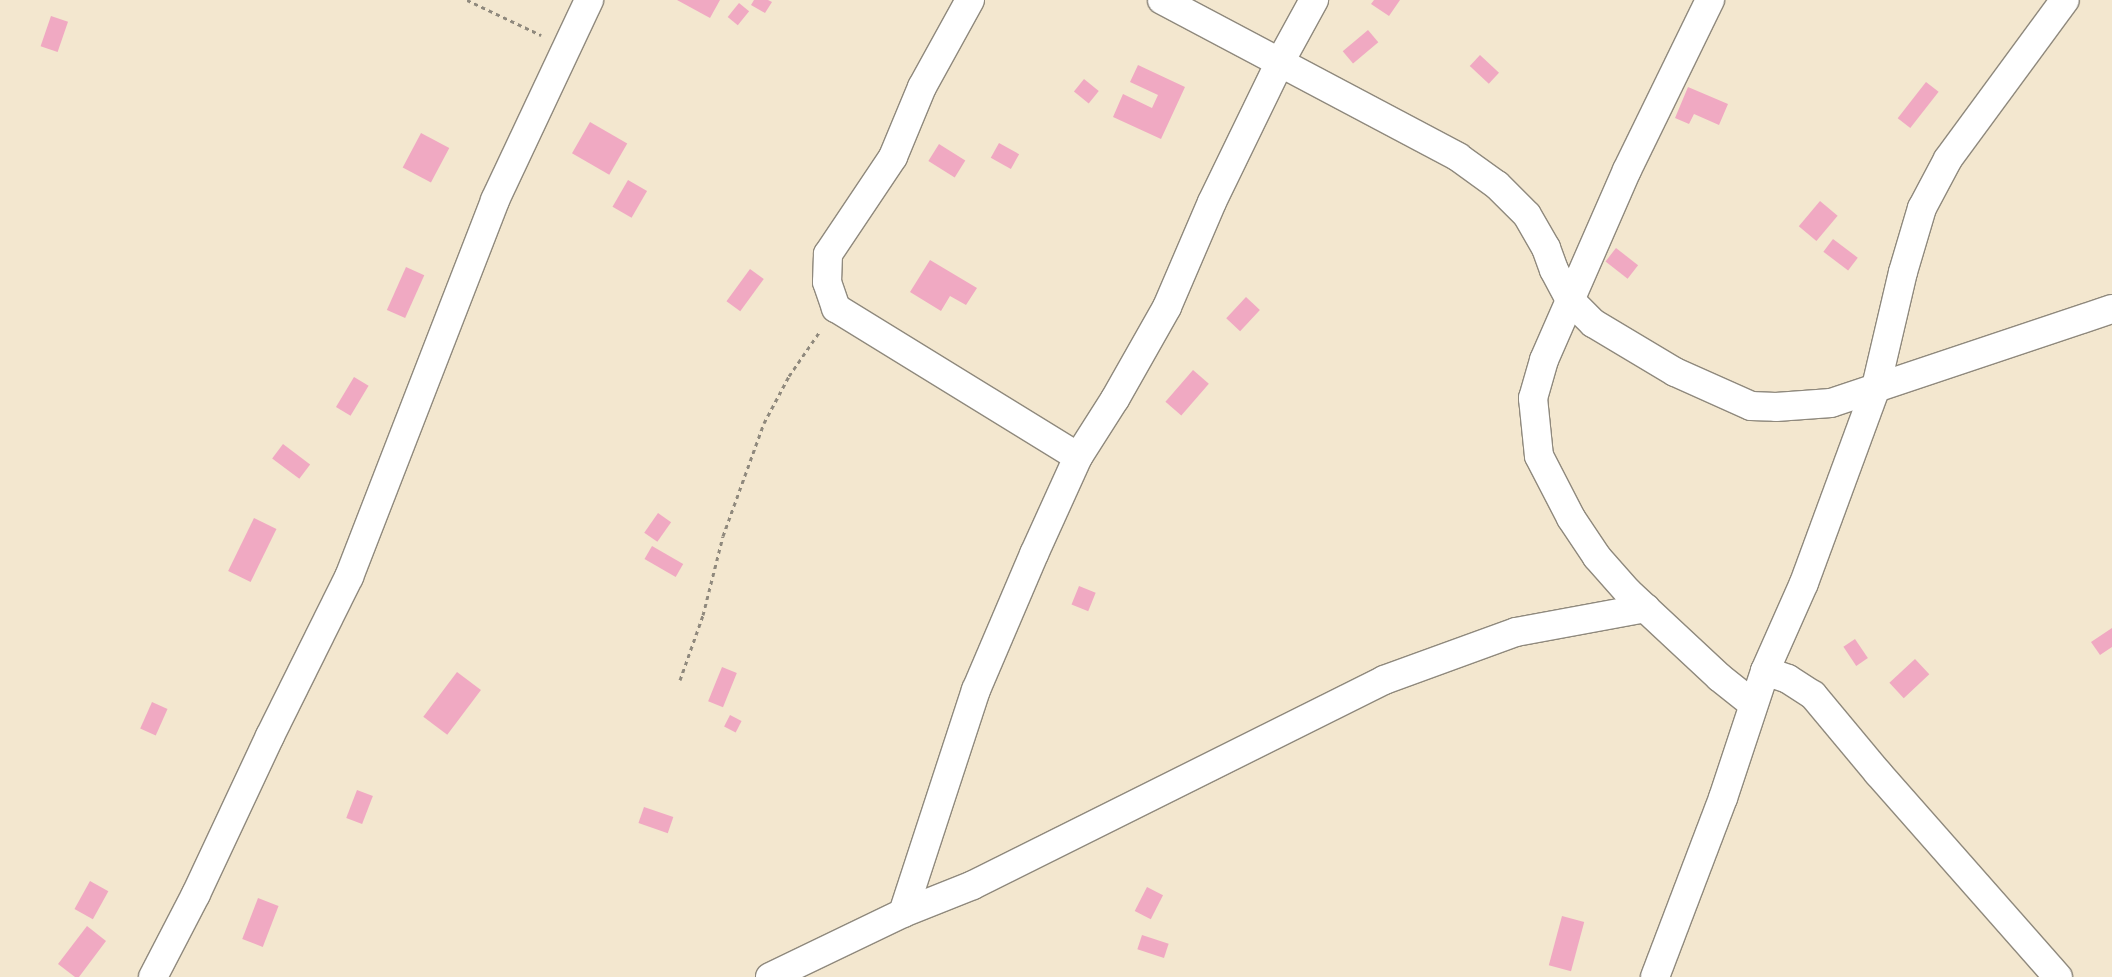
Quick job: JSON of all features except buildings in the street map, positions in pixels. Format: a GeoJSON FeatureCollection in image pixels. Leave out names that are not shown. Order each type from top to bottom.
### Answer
{"type":"FeatureCollection","features":[{"type":"Feature","properties":{"kind":"street"},"geometry":{"type":"LineString","coordinates":[[153,977],[196,894],[349,577],[495,200],[565,47],[589,0]]}},
{"type":"Feature","properties":{"kind":"street"},"geometry":{"type":"LineString","coordinates":[[970,0],[922,87],[893,157],[828,254],[826,282],[836,308],[1078,457]]}},
{"type":"Feature","properties":{"kind":"street"},"geometry":{"type":"LineString","coordinates":[[1162,0],[1458,157],[1497,185],[1527,215],[1546,248],[1554,270],[1570,300],[1593,323],[1675,372],[1751,406],[1776,407],[1831,403],[2112,309]]}},
{"type":"Feature","properties":{"kind":"street"},"geometry":{"type":"LineString","coordinates":[[903,913],[976,690],[1034,554],[1078,457],[1115,399],[1167,307],[1212,202],[1280,62],[1314,0]]}},
{"type":"Feature","properties":{"kind":"street"},"geometry":{"type":"LineString","coordinates":[[1710,0],[1627,170],[1544,360],[1533,398],[1539,456],[1571,518],[1597,557],[1646,608],[1719,678],[1753,704]]}},
{"type":"Feature","properties":{"kind":"street"},"geometry":{"type":"LineString","coordinates":[[1654,977],[1723,798],[1765,671],[1804,583],[1876,387],[1903,272],[1922,208],[1948,159],[2065,0]]}},
{"type":"Feature","properties":{"kind":"street"},"geometry":{"type":"LineString","coordinates":[[770,977],[903,913],[973,885],[1384,680],[1516,632],[1646,608]]}},
{"type":"Feature","properties":{"kind":"street"},"geometry":{"type":"LineString","coordinates":[[1765,671],[1803,686],[1813,695],[1878,773],[2058,977]]}},
{"type":"Feature","properties":{"kind":"path"},"geometry":{"type":"LineString","coordinates":[[467,0],[565,47]]}},
{"type":"Feature","properties":{"kind":"path"},"geometry":{"type":"LineString","coordinates":[[680,680],[703,615],[723,536],[764,423],[789,376],[836,308]]}}]}
